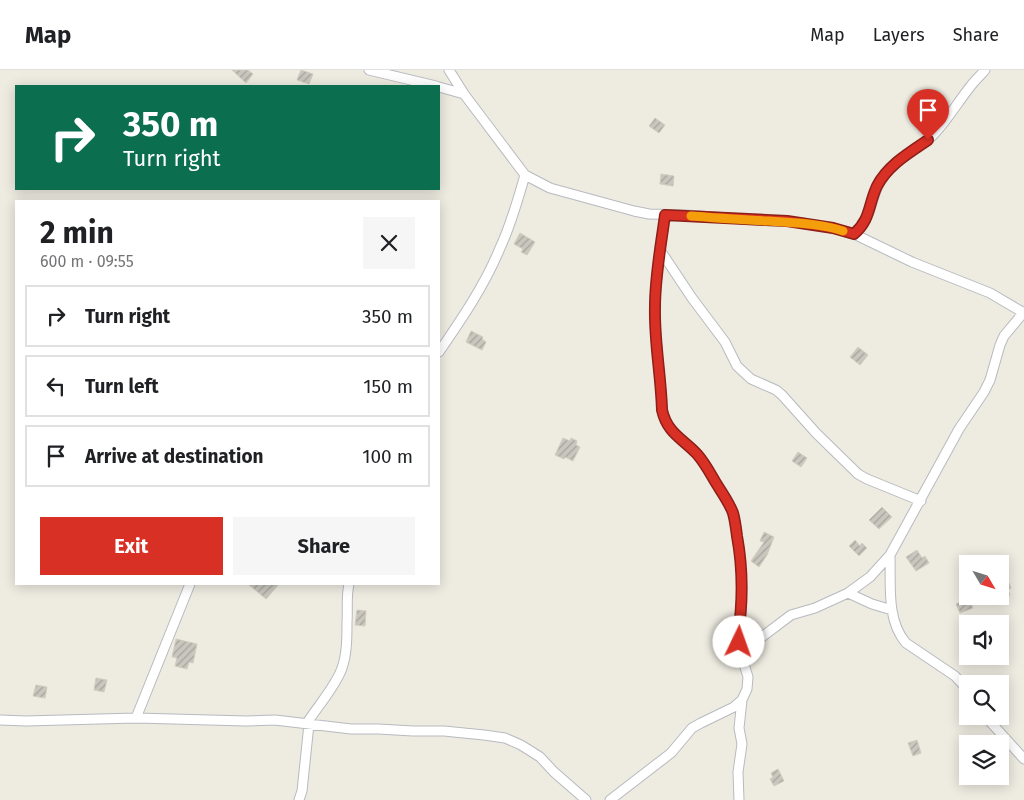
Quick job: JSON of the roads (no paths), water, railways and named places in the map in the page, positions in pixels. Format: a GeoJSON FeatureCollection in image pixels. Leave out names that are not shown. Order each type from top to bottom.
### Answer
{"type":"FeatureCollection","features":[{"type":"Feature","properties":{"kind":"street"},"geometry":{"type":"LineString","coordinates":[[369,70],[430,85]]}},
{"type":"Feature","properties":{"kind":"street"},"geometry":{"type":"LineString","coordinates":[[449,70],[464,94],[526,175],[537,182],[649,214],[787,221],[833,228],[854,234],[912,262],[990,293],[1024,313],[1004,336],[990,380],[984,392],[959,429],[890,555],[870,577],[848,593],[814,608],[791,615],[754,644],[746,654],[744,664],[748,678],[747,689],[742,700],[739,728],[742,744],[738,772],[740,800]]}},
{"type":"Feature","properties":{"kind":"street"},"geometry":{"type":"LineString","coordinates":[[854,234],[865,223],[877,187],[883,177],[902,157],[934,134],[970,86],[985,70]]}},
{"type":"Feature","properties":{"kind":"street"},"geometry":{"type":"LineString","coordinates":[[440,88],[464,94]]}},
{"type":"Feature","properties":{"kind":"street"},"geometry":{"type":"LineString","coordinates":[[440,350],[468,308],[493,264],[501,247],[526,175]]}},
{"type":"Feature","properties":{"kind":"street"},"geometry":{"type":"LineString","coordinates":[[665,215],[655,306],[656,338],[664,419],[676,436],[706,465],[733,514],[740,551],[742,582],[738,635],[739,642],[746,654]]}},
{"type":"Feature","properties":{"kind":"street"},"geometry":{"type":"LineString","coordinates":[[660,250],[692,298],[725,342],[734,361],[743,372],[751,379],[776,390],[782,395],[816,433],[858,474],[921,500]]}},
{"type":"Feature","properties":{"kind":"street"},"geometry":{"type":"LineString","coordinates":[[890,555],[892,610],[897,630],[906,643],[959,680]]}},
{"type":"Feature","properties":{"kind":"street"},"geometry":{"type":"LineString","coordinates":[[136,718],[190,585]]}},
{"type":"Feature","properties":{"kind":"street"},"geometry":{"type":"LineString","coordinates":[[299,800],[302,791],[308,724],[342,670],[348,622],[347,592],[349,585]]}},
{"type":"Feature","properties":{"kind":"street"},"geometry":{"type":"LineString","coordinates":[[848,593],[872,604],[892,610]]}},
{"type":"Feature","properties":{"kind":"street"},"geometry":{"type":"LineString","coordinates":[[610,800],[671,753],[692,728],[734,707],[742,700]]}},
{"type":"Feature","properties":{"kind":"street"},"geometry":{"type":"LineString","coordinates":[[0,720],[136,718],[246,722],[275,720],[351,729],[484,734],[505,738],[540,757],[586,800]]}},
{"type":"Feature","properties":{"kind":"street"},"geometry":{"type":"LineString","coordinates":[[993,725],[1024,759]]}}]}
